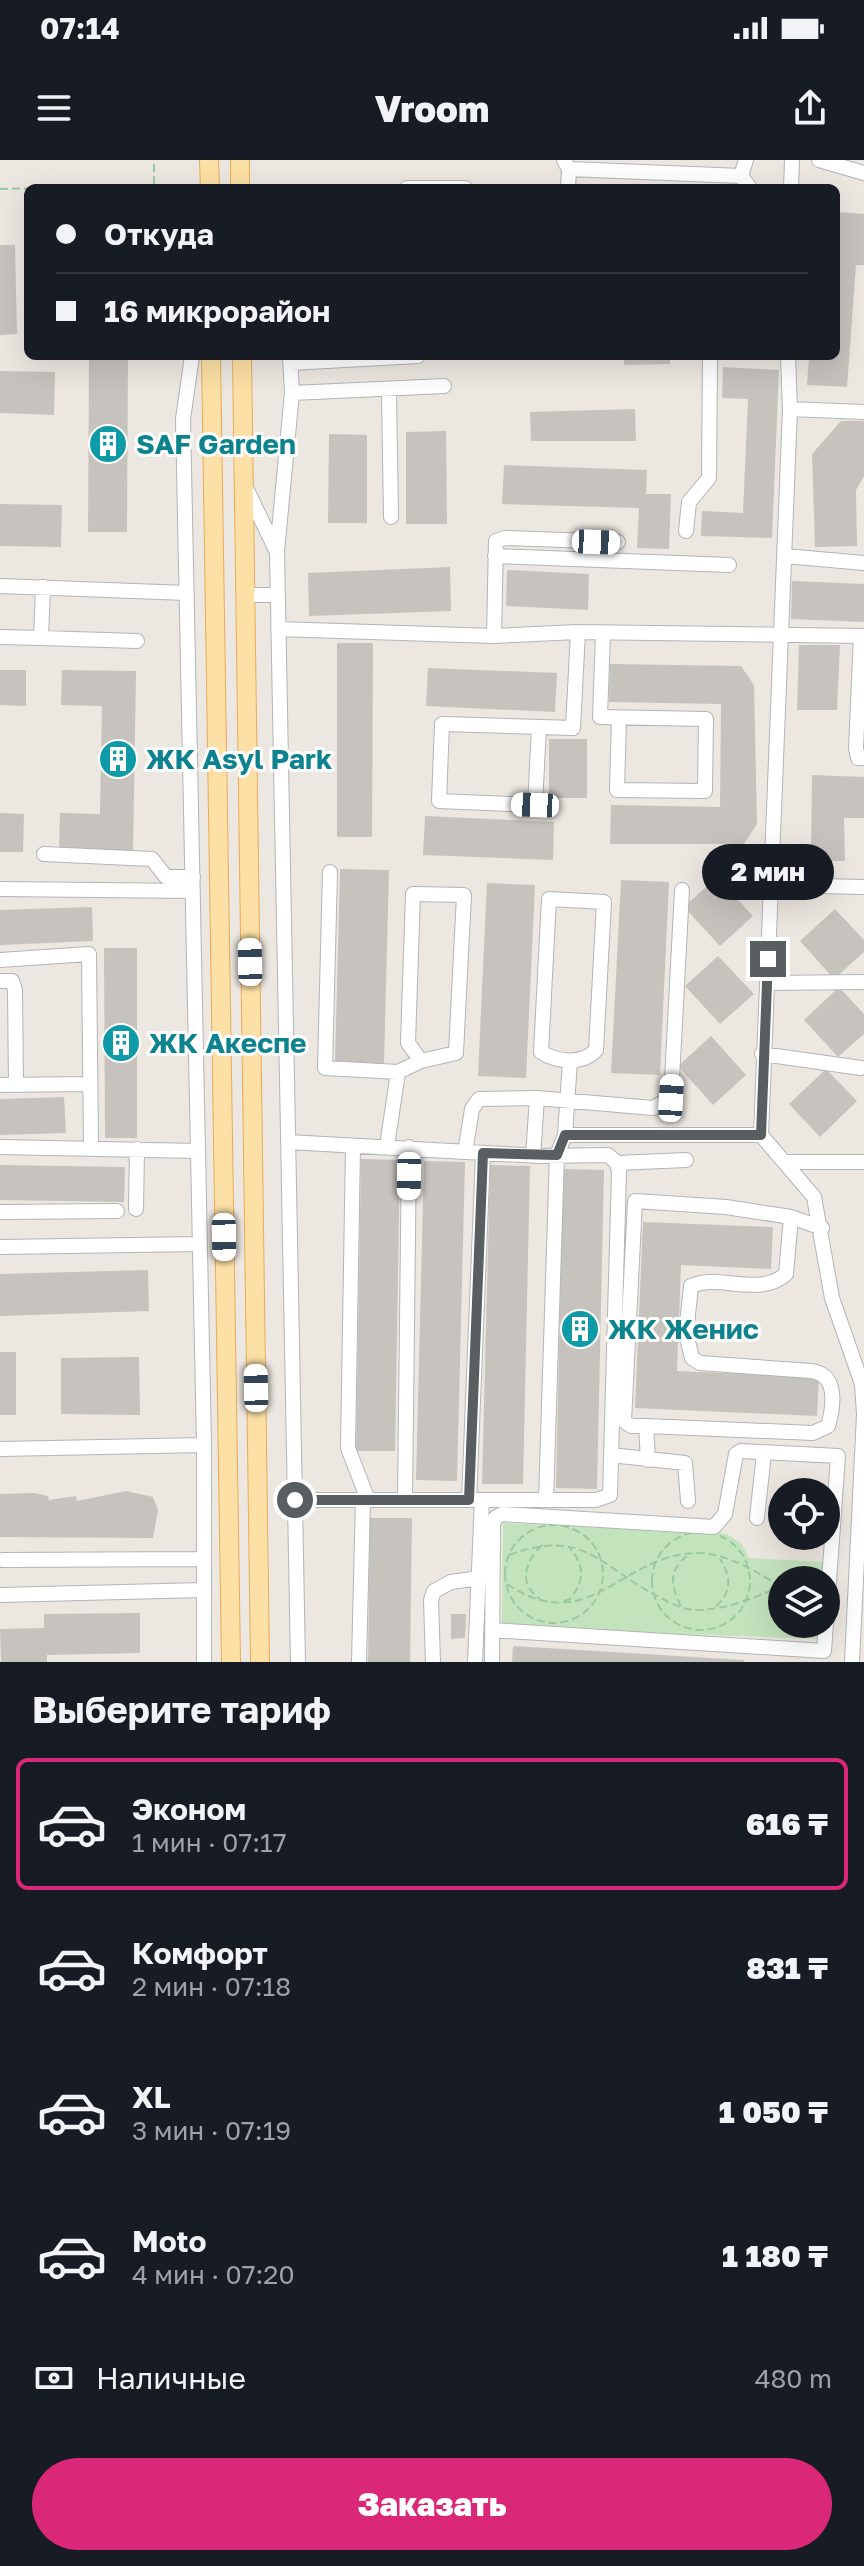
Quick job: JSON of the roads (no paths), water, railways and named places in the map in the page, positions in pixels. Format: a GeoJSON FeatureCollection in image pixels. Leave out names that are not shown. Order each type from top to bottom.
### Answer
{"type":"FeatureCollection","features":[{"type":"Feature","properties":{"kind":"main road"},"geometry":{"type":"LineString","coordinates":[[209,160],[210,184]]}},
{"type":"Feature","properties":{"kind":"main road"},"geometry":{"type":"LineString","coordinates":[[240,160],[240,184]]}},
{"type":"Feature","properties":{"kind":"main road"},"geometry":{"type":"LineString","coordinates":[[211,360],[231,1662]]}},
{"type":"Feature","properties":{"kind":"main road"},"geometry":{"type":"LineString","coordinates":[[242,360],[260,1662]]}},
{"type":"Feature","properties":{"kind":"main road"},"geometry":{"type":"LineString","coordinates":[[223,1146],[253,1145]]}},
{"type":"Feature","properties":{"kind":"street"},"geometry":{"type":"LineString","coordinates":[[568,184],[567,164],[746,182],[746,160]]}},
{"type":"Feature","properties":{"kind":"street"},"geometry":{"type":"LineString","coordinates":[[791,184],[792,160]]}},
{"type":"Feature","properties":{"kind":"street"},"geometry":{"type":"LineString","coordinates":[[819,160],[864,173]]}},
{"type":"Feature","properties":{"kind":"street"},"geometry":{"type":"LineString","coordinates":[[191,360],[183,419],[204,1445],[204,1662]]}},
{"type":"Feature","properties":{"kind":"street"},"geometry":{"type":"LineString","coordinates":[[290,360],[292,393],[277,551],[277,595],[298,1662]]}},
{"type":"Feature","properties":{"kind":"street"},"geometry":{"type":"LineString","coordinates":[[686,531],[689,502],[709,478],[710,360]]}},
{"type":"Feature","properties":{"kind":"street"},"geometry":{"type":"LineString","coordinates":[[761,1135],[785,556],[790,409],[788,360]]}},
{"type":"Feature","properties":{"kind":"street"},"geometry":{"type":"LineString","coordinates":[[292,393],[389,391],[444,386]]}},
{"type":"Feature","properties":{"kind":"street"},"geometry":{"type":"LineString","coordinates":[[389,391],[391,517]]}},
{"type":"Feature","properties":{"kind":"street"},"geometry":{"type":"LineString","coordinates":[[790,409],[864,412]]}},
{"type":"Feature","properties":{"kind":"street"},"geometry":{"type":"LineString","coordinates":[[244,484],[277,551]]}},
{"type":"Feature","properties":{"kind":"street"},"geometry":{"type":"LineString","coordinates":[[494,636],[496,541],[505,538],[618,542]]}},
{"type":"Feature","properties":{"kind":"street"},"geometry":{"type":"LineString","coordinates":[[495,556],[729,565]]}},
{"type":"Feature","properties":{"kind":"street"},"geometry":{"type":"LineString","coordinates":[[785,556],[864,563]]}},
{"type":"Feature","properties":{"kind":"street"},"geometry":{"type":"LineString","coordinates":[[0,586],[187,593]]}},
{"type":"Feature","properties":{"kind":"street"},"geometry":{"type":"LineString","coordinates":[[41,638],[43,587]]}},
{"type":"Feature","properties":{"kind":"street"},"geometry":{"type":"LineString","coordinates":[[245,595],[277,595]]}},
{"type":"Feature","properties":{"kind":"street"},"geometry":{"type":"LineString","coordinates":[[278,629],[494,636],[578,632],[863,636],[856,748],[858,758],[864,758]]}},
{"type":"Feature","properties":{"kind":"street"},"geometry":{"type":"LineString","coordinates":[[539,727],[535,805],[439,801],[442,724],[573,728],[578,632]]}},
{"type":"Feature","properties":{"kind":"street"},"geometry":{"type":"LineString","coordinates":[[603,633],[600,717],[706,719],[705,791],[617,790],[619,718]]}},
{"type":"Feature","properties":{"kind":"street"},"geometry":{"type":"LineString","coordinates":[[0,637],[137,641]]}},
{"type":"Feature","properties":{"kind":"street"},"geometry":{"type":"LineString","coordinates":[[44,854],[152,859],[166,877],[193,884]]}},
{"type":"Feature","properties":{"kind":"street"},"geometry":{"type":"LineString","coordinates":[[330,872],[325,1068],[398,1072],[421,1061],[456,1053],[464,895],[413,894],[408,1043],[421,1061]]}},
{"type":"Feature","properties":{"kind":"street"},"geometry":{"type":"LineString","coordinates":[[0,889],[193,884]]}},
{"type":"Feature","properties":{"kind":"street"},"geometry":{"type":"LineString","coordinates":[[771,885],[864,887]]}},
{"type":"Feature","properties":{"kind":"street"},"geometry":{"type":"LineString","coordinates":[[465,1152],[472,1109],[479,1099],[537,1098],[653,1108],[671,1098],[682,890]]}},
{"type":"Feature","properties":{"kind":"street"},"geometry":{"type":"LineString","coordinates":[[549,899],[604,902],[596,1050],[593,1054],[570,1061],[552,1059],[541,1052],[549,899]]}},
{"type":"Feature","properties":{"kind":"street"},"geometry":{"type":"LineString","coordinates":[[0,960],[89,954],[91,1148]]}},
{"type":"Feature","properties":{"kind":"street"},"geometry":{"type":"LineString","coordinates":[[0,981],[12,981],[15,990],[16,1085]]}},
{"type":"Feature","properties":{"kind":"street"},"geometry":{"type":"LineString","coordinates":[[767,983],[864,982]]}},
{"type":"Feature","properties":{"kind":"street"},"geometry":{"type":"LineString","coordinates":[[762,1054],[861,1068]]}},
{"type":"Feature","properties":{"kind":"street"},"geometry":{"type":"LineString","coordinates":[[546,1500],[557,1155],[565,1135],[570,1061]]}},
{"type":"Feature","properties":{"kind":"street"},"geometry":{"type":"LineString","coordinates":[[387,1146],[398,1072]]}},
{"type":"Feature","properties":{"kind":"street"},"geometry":{"type":"LineString","coordinates":[[0,1085],[90,1084]]}},
{"type":"Feature","properties":{"kind":"street"},"geometry":{"type":"LineString","coordinates":[[533,1156],[537,1098]]}},
{"type":"Feature","properties":{"kind":"street"},"geometry":{"type":"LineString","coordinates":[[565,1135],[761,1135],[788,1162],[814,1197],[822,1228],[832,1298],[862,1384],[864,1414],[854,1598],[856,1658]]}},
{"type":"Feature","properties":{"kind":"street"},"geometry":{"type":"LineString","coordinates":[[288,1142],[533,1156],[608,1155],[617,1163],[686,1160]]}},
{"type":"Feature","properties":{"kind":"street"},"geometry":{"type":"LineString","coordinates":[[353,1146],[348,1448],[366,1500],[359,1662]]}},
{"type":"Feature","properties":{"kind":"street"},"geometry":{"type":"LineString","coordinates":[[0,1147],[198,1151]]}},
{"type":"Feature","properties":{"kind":"street"},"geometry":{"type":"LineString","coordinates":[[405,1500],[409,1147]]}},
{"type":"Feature","properties":{"kind":"street"},"geometry":{"type":"LineString","coordinates":[[136,1209],[137,1149]]}},
{"type":"Feature","properties":{"kind":"street"},"geometry":{"type":"LineString","coordinates":[[475,1662],[480,1578],[476,1500],[483,1153]]}},
{"type":"Feature","properties":{"kind":"street"},"geometry":{"type":"LineString","coordinates":[[788,1162],[864,1162]]}},
{"type":"Feature","properties":{"kind":"street"},"geometry":{"type":"LineString","coordinates":[[295,1500],[596,1500],[610,1495],[619,1238],[617,1163]]}},
{"type":"Feature","properties":{"kind":"street"},"geometry":{"type":"LineString","coordinates":[[791,1217],[786,1274],[778,1281],[758,1285],[701,1281],[691,1286],[687,1343],[692,1358],[700,1363],[811,1371],[825,1376],[832,1385],[828,1426],[813,1433],[631,1426],[624,1421],[635,1201],[726,1207],[791,1217],[822,1228]]}},
{"type":"Feature","properties":{"kind":"street"},"geometry":{"type":"LineString","coordinates":[[0,1212],[117,1211]]}},
{"type":"Feature","properties":{"kind":"street"},"geometry":{"type":"LineString","coordinates":[[0,1247],[200,1244]]}},
{"type":"Feature","properties":{"kind":"street"},"geometry":{"type":"LineString","coordinates":[[646,1426],[648,1460]]}},
{"type":"Feature","properties":{"kind":"street"},"geometry":{"type":"LineString","coordinates":[[0,1449],[204,1445]]}},
{"type":"Feature","properties":{"kind":"street"},"geometry":{"type":"LineString","coordinates":[[757,1518],[764,1453]]}},
{"type":"Feature","properties":{"kind":"street"},"geometry":{"type":"LineString","coordinates":[[492,1662],[495,1518],[502,1514],[714,1527],[725,1514],[736,1454],[838,1456],[831,1566]]}},
{"type":"Feature","properties":{"kind":"street"},"geometry":{"type":"LineString","coordinates":[[611,1455],[685,1463],[688,1501]]}},
{"type":"Feature","properties":{"kind":"street"},"geometry":{"type":"LineString","coordinates":[[3,1560],[202,1559]]}},
{"type":"Feature","properties":{"kind":"street"},"geometry":{"type":"LineString","coordinates":[[433,1662],[431,1600],[434,1591],[451,1582],[480,1578]]}},
{"type":"Feature","properties":{"kind":"street"},"geometry":{"type":"LineString","coordinates":[[0,1595],[204,1590]]}},
{"type":"Feature","properties":{"kind":"street"},"geometry":{"type":"LineString","coordinates":[[840,1597],[854,1598]]}},
{"type":"Feature","properties":{"kind":"street"},"geometry":{"type":"LineString","coordinates":[[492,1630],[824,1651],[825,1638]]}},
{"type":"Feature","properties":{"kind":"place","name":"SAF Garden"},"geometry":{"type":"Point","coordinates":[108,444]}},
{"type":"Feature","properties":{"kind":"place","name":"ЖК Asyl Park"},"geometry":{"type":"Point","coordinates":[118,759]}},
{"type":"Feature","properties":{"kind":"place","name":"ЖК Акеспе"},"geometry":{"type":"Point","coordinates":[121,1043]}},
{"type":"Feature","properties":{"kind":"place","name":"ЖК Женис"},"geometry":{"type":"Point","coordinates":[580,1329]}}]}
